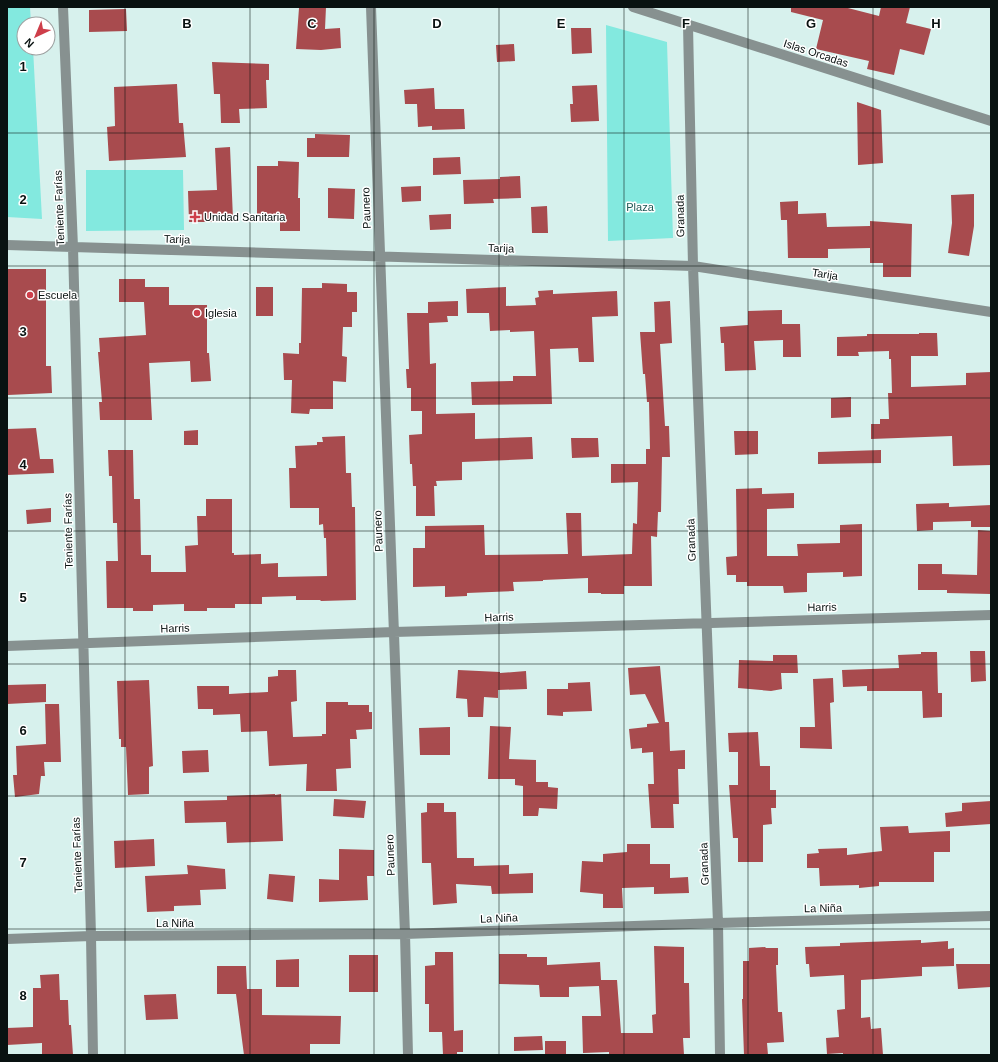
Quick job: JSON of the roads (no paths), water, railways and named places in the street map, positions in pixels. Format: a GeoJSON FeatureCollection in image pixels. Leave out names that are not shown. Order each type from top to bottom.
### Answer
{"type":"FeatureCollection","features":[{"type":"Feature","properties":{"kind":"street","name":"Teniente Farías"},"geometry":{"type":"LineString","coordinates":[[63,7],[73,247],[93,1055]]}},
{"type":"Feature","properties":{"kind":"street","name":"Paunero"},"geometry":{"type":"LineString","coordinates":[[371,7],[405,934],[408,1055]]}},
{"type":"Feature","properties":{"kind":"street","name":"Islas Orcadas"},"geometry":{"type":"LineString","coordinates":[[633,7],[991,121]]}},
{"type":"Feature","properties":{"kind":"street","name":"Granada"},"geometry":{"type":"LineString","coordinates":[[688,25],[693,266],[718,923],[720,1055]]}},
{"type":"Feature","properties":{"kind":"street","name":"Tarija"},"geometry":{"type":"LineString","coordinates":[[7,245],[693,266],[991,312]]}},
{"type":"Feature","properties":{"kind":"street","name":"Harris"},"geometry":{"type":"LineString","coordinates":[[7,646],[706,622],[991,615]]}},
{"type":"Feature","properties":{"kind":"street","name":"La Niña"},"geometry":{"type":"LineString","coordinates":[[7,939],[91,936],[405,934],[718,923],[991,916]]}},
{"type":"Feature","properties":{"kind":"place","name":"Unidad Sanitaria"},"geometry":{"type":"Point","coordinates":[195,217]}},
{"type":"Feature","properties":{"kind":"place","name":"Escuela"},"geometry":{"type":"Point","coordinates":[30,295]}},
{"type":"Feature","properties":{"kind":"place","name":"Iglesia"},"geometry":{"type":"Point","coordinates":[197,313]}},
{"type":"Feature","properties":{"kind":"park label","name":"Plaza"},"geometry":{"type":"Point","coordinates":[640,207]}}]}
